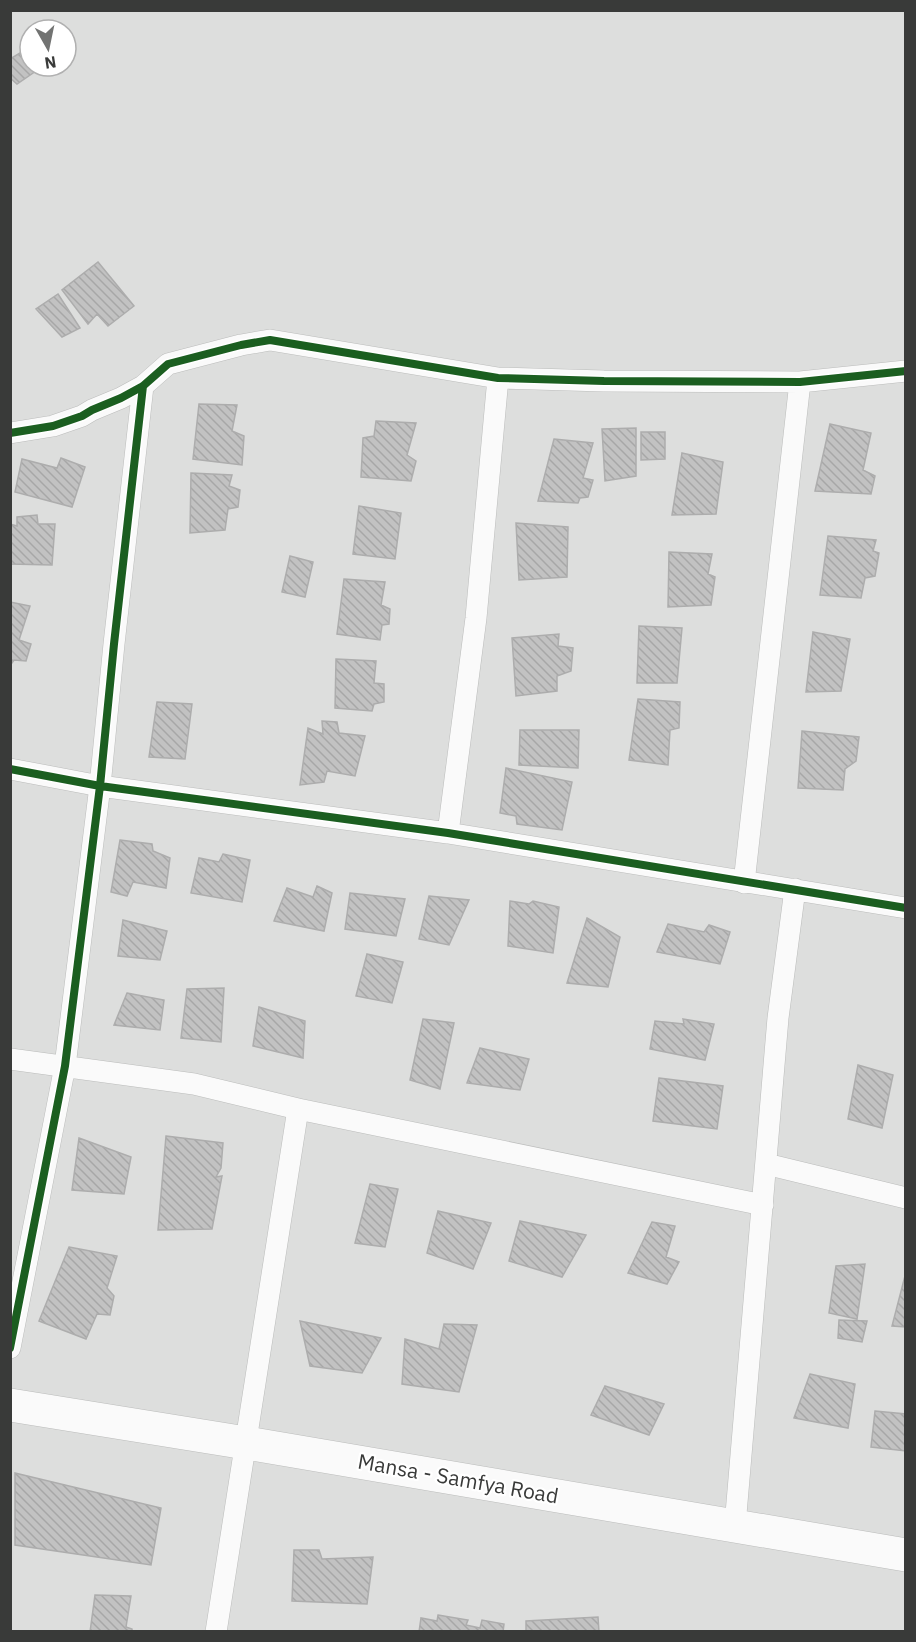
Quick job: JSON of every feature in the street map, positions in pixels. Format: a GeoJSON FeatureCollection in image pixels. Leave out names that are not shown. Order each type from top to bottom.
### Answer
{"type":"FeatureCollection","features":[{"type":"Feature","properties":{"kind":"main road","name":"Mansa - Samfya Road"},"geometry":{"type":"LineString","coordinates":[[10,1405],[906,1555]]}},
{"type":"Feature","properties":{"kind":"street"},"geometry":{"type":"LineString","coordinates":[[10,433],[63,423],[122,398],[143,386],[168,364],[270,340],[498,378],[616,382],[800,382],[906,371]]}},
{"type":"Feature","properties":{"kind":"street"},"geometry":{"type":"LineString","coordinates":[[447,833],[476,618],[498,378]]}},
{"type":"Feature","properties":{"kind":"street"},"geometry":{"type":"LineString","coordinates":[[744,883],[800,382]]}},
{"type":"Feature","properties":{"kind":"street"},"geometry":{"type":"LineString","coordinates":[[10,1348],[65,1066],[100,786],[143,386]]}},
{"type":"Feature","properties":{"kind":"street"},"geometry":{"type":"LineString","coordinates":[[10,769],[100,786],[447,833],[906,908]]}},
{"type":"Feature","properties":{"kind":"street"},"geometry":{"type":"LineString","coordinates":[[735,1526],[778,1018],[795,889]]}},
{"type":"Feature","properties":{"kind":"street"},"geometry":{"type":"LineString","coordinates":[[10,1059],[194,1084],[298,1109],[763,1205]]}},
{"type":"Feature","properties":{"kind":"street"},"geometry":{"type":"LineString","coordinates":[[216,1632],[298,1109]]}},
{"type":"Feature","properties":{"kind":"street"},"geometry":{"type":"LineString","coordinates":[[766,1164],[906,1198]]}},
{"type":"Feature","properties":{"kind":"building"},"geometry":{"type":"Polygon","coordinates":[[[18,54],[18,78],[26,78],[17,84],[10,78],[10,59],[18,54]]]}},
{"type":"Feature","properties":{"kind":"building"},"geometry":{"type":"Polygon","coordinates":[[[98,262],[134,306],[108,326],[97,314],[88,324],[62,290],[98,262]]]}},
{"type":"Feature","properties":{"kind":"building"},"geometry":{"type":"Polygon","coordinates":[[[58,294],[80,328],[62,337],[36,309],[58,294]]]}},
{"type":"Feature","properties":{"kind":"building"},"geometry":{"type":"Polygon","coordinates":[[[199,404],[237,405],[232,431],[244,436],[242,465],[193,459],[199,404]]]}},
{"type":"Feature","properties":{"kind":"building"},"geometry":{"type":"Polygon","coordinates":[[[376,421],[416,423],[407,455],[416,461],[411,481],[361,477],[363,438],[374,436],[376,421]]]}},
{"type":"Feature","properties":{"kind":"building"},"geometry":{"type":"Polygon","coordinates":[[[830,424],[871,433],[863,470],[875,476],[871,494],[815,491],[830,424]]]}},
{"type":"Feature","properties":{"kind":"building"},"geometry":{"type":"Polygon","coordinates":[[[636,428],[636,476],[605,481],[602,429],[636,428]]]}},
{"type":"Feature","properties":{"kind":"building"},"geometry":{"type":"Polygon","coordinates":[[[641,432],[665,432],[665,459],[641,460],[641,432]]]}},
{"type":"Feature","properties":{"kind":"building"},"geometry":{"type":"Polygon","coordinates":[[[554,439],[593,443],[583,478],[593,480],[588,497],[580,498],[578,503],[538,501],[554,439]]]}},
{"type":"Feature","properties":{"kind":"building"},"geometry":{"type":"Polygon","coordinates":[[[682,453],[723,462],[716,514],[672,515],[682,453]]]}},
{"type":"Feature","properties":{"kind":"building"},"geometry":{"type":"Polygon","coordinates":[[[61,458],[85,467],[72,507],[15,492],[22,459],[57,468],[61,458]]]}},
{"type":"Feature","properties":{"kind":"building"},"geometry":{"type":"Polygon","coordinates":[[[191,473],[232,475],[229,486],[240,490],[238,507],[228,509],[225,530],[190,533],[191,473]]]}},
{"type":"Feature","properties":{"kind":"building"},"geometry":{"type":"Polygon","coordinates":[[[359,506],[401,513],[395,559],[353,554],[359,506]]]}},
{"type":"Feature","properties":{"kind":"building"},"geometry":{"type":"Polygon","coordinates":[[[37,515],[38,524],[55,524],[52,565],[10,564],[10,524],[17,526],[17,517],[37,515]]]}},
{"type":"Feature","properties":{"kind":"building"},"geometry":{"type":"Polygon","coordinates":[[[516,523],[568,527],[567,577],[519,580],[516,523]]]}},
{"type":"Feature","properties":{"kind":"building"},"geometry":{"type":"Polygon","coordinates":[[[828,536],[876,540],[873,551],[879,553],[875,576],[865,578],[861,598],[820,595],[828,536]]]}},
{"type":"Feature","properties":{"kind":"building"},"geometry":{"type":"Polygon","coordinates":[[[669,552],[712,554],[708,574],[715,577],[711,605],[668,607],[669,552]]]}},
{"type":"Feature","properties":{"kind":"building"},"geometry":{"type":"Polygon","coordinates":[[[290,556],[313,562],[305,597],[282,592],[290,556]]]}},
{"type":"Feature","properties":{"kind":"building"},"geometry":{"type":"Polygon","coordinates":[[[344,579],[385,582],[381,605],[390,609],[389,624],[382,625],[380,640],[337,634],[344,579]]]}},
{"type":"Feature","properties":{"kind":"building"},"geometry":{"type":"Polygon","coordinates":[[[10,602],[30,606],[19,640],[31,644],[26,661],[14,660],[10,663],[10,602]]]}},
{"type":"Feature","properties":{"kind":"building"},"geometry":{"type":"Polygon","coordinates":[[[639,626],[682,628],[677,683],[637,683],[639,626]]]}},
{"type":"Feature","properties":{"kind":"building"},"geometry":{"type":"Polygon","coordinates":[[[813,632],[850,639],[841,691],[806,692],[813,632]]]}},
{"type":"Feature","properties":{"kind":"building"},"geometry":{"type":"Polygon","coordinates":[[[559,634],[558,646],[573,648],[571,671],[557,676],[557,691],[516,696],[512,638],[559,634]]]}},
{"type":"Feature","properties":{"kind":"building"},"geometry":{"type":"Polygon","coordinates":[[[336,659],[376,661],[374,683],[384,684],[384,702],[374,704],[372,711],[335,708],[336,659]]]}},
{"type":"Feature","properties":{"kind":"building"},"geometry":{"type":"Polygon","coordinates":[[[638,699],[680,702],[679,728],[670,730],[668,765],[629,760],[638,699]]]}},
{"type":"Feature","properties":{"kind":"building"},"geometry":{"type":"Polygon","coordinates":[[[157,702],[192,704],[185,759],[149,757],[157,702]]]}},
{"type":"Feature","properties":{"kind":"building"},"geometry":{"type":"Polygon","coordinates":[[[322,721],[337,722],[339,733],[365,736],[355,776],[327,771],[324,782],[300,785],[308,728],[323,734],[322,721]]]}},
{"type":"Feature","properties":{"kind":"building"},"geometry":{"type":"Polygon","coordinates":[[[520,730],[579,730],[578,768],[519,765],[520,730]]]}},
{"type":"Feature","properties":{"kind":"building"},"geometry":{"type":"Polygon","coordinates":[[[802,731],[859,737],[856,761],[845,769],[843,790],[798,788],[802,731]]]}},
{"type":"Feature","properties":{"kind":"building"},"geometry":{"type":"Polygon","coordinates":[[[506,768],[572,782],[562,830],[517,824],[516,816],[500,813],[506,768]]]}},
{"type":"Feature","properties":{"kind":"building"},"geometry":{"type":"Polygon","coordinates":[[[120,840],[152,844],[153,851],[170,858],[166,888],[133,882],[127,896],[111,892],[120,840]]]}},
{"type":"Feature","properties":{"kind":"building"},"geometry":{"type":"Polygon","coordinates":[[[223,854],[250,860],[242,902],[191,893],[199,858],[219,862],[223,854]]]}},
{"type":"Feature","properties":{"kind":"building"},"geometry":{"type":"Polygon","coordinates":[[[317,886],[332,893],[324,931],[274,921],[287,888],[313,897],[317,886]]]}},
{"type":"Feature","properties":{"kind":"building"},"geometry":{"type":"Polygon","coordinates":[[[350,893],[405,899],[396,936],[345,929],[350,893]]]}},
{"type":"Feature","properties":{"kind":"building"},"geometry":{"type":"Polygon","coordinates":[[[429,896],[469,900],[449,945],[419,939],[429,896]]]}},
{"type":"Feature","properties":{"kind":"building"},"geometry":{"type":"Polygon","coordinates":[[[510,901],[529,904],[533,901],[559,907],[553,953],[508,946],[510,901]]]}},
{"type":"Feature","properties":{"kind":"building"},"geometry":{"type":"Polygon","coordinates":[[[587,918],[620,937],[608,987],[567,983],[587,918]]]}},
{"type":"Feature","properties":{"kind":"building"},"geometry":{"type":"Polygon","coordinates":[[[123,920],[167,931],[160,960],[118,956],[123,920]]]}},
{"type":"Feature","properties":{"kind":"building"},"geometry":{"type":"Polygon","coordinates":[[[668,924],[704,932],[709,925],[730,932],[720,964],[657,952],[668,924]]]}},
{"type":"Feature","properties":{"kind":"building"},"geometry":{"type":"Polygon","coordinates":[[[367,954],[403,962],[392,1003],[356,996],[367,954]]]}},
{"type":"Feature","properties":{"kind":"building"},"geometry":{"type":"Polygon","coordinates":[[[224,988],[221,1042],[181,1038],[187,989],[224,988]]]}},
{"type":"Feature","properties":{"kind":"building"},"geometry":{"type":"Polygon","coordinates":[[[127,993],[164,1000],[160,1030],[114,1025],[127,993]]]}},
{"type":"Feature","properties":{"kind":"building"},"geometry":{"type":"Polygon","coordinates":[[[259,1007],[305,1021],[303,1058],[253,1046],[259,1007]]]}},
{"type":"Feature","properties":{"kind":"building"},"geometry":{"type":"Polygon","coordinates":[[[423,1019],[454,1023],[440,1089],[410,1080],[423,1019]]]}},
{"type":"Feature","properties":{"kind":"building"},"geometry":{"type":"Polygon","coordinates":[[[683,1019],[714,1024],[705,1060],[650,1049],[655,1021],[684,1024],[683,1019]]]}},
{"type":"Feature","properties":{"kind":"building"},"geometry":{"type":"Polygon","coordinates":[[[480,1048],[529,1059],[520,1090],[467,1083],[480,1048]]]}},
{"type":"Feature","properties":{"kind":"building"},"geometry":{"type":"Polygon","coordinates":[[[858,1065],[893,1075],[882,1128],[848,1119],[858,1065]]]}},
{"type":"Feature","properties":{"kind":"building"},"geometry":{"type":"Polygon","coordinates":[[[659,1078],[723,1086],[717,1129],[653,1121],[659,1078]]]}},
{"type":"Feature","properties":{"kind":"building"},"geometry":{"type":"Polygon","coordinates":[[[166,1136],[223,1143],[221,1168],[216,1177],[222,1176],[212,1229],[158,1230],[166,1136]]]}},
{"type":"Feature","properties":{"kind":"building"},"geometry":{"type":"Polygon","coordinates":[[[79,1138],[131,1157],[124,1194],[72,1190],[79,1138]]]}},
{"type":"Feature","properties":{"kind":"building"},"geometry":{"type":"Polygon","coordinates":[[[370,1184],[398,1189],[385,1247],[355,1243],[370,1184]]]}},
{"type":"Feature","properties":{"kind":"building"},"geometry":{"type":"Polygon","coordinates":[[[438,1211],[491,1223],[473,1269],[427,1253],[438,1211]]]}},
{"type":"Feature","properties":{"kind":"building"},"geometry":{"type":"Polygon","coordinates":[[[520,1221],[586,1235],[562,1277],[509,1261],[520,1221]]]}},
{"type":"Feature","properties":{"kind":"building"},"geometry":{"type":"Polygon","coordinates":[[[652,1222],[675,1226],[666,1257],[679,1262],[667,1284],[628,1273],[652,1222]]]}},
{"type":"Feature","properties":{"kind":"building"},"geometry":{"type":"Polygon","coordinates":[[[69,1247],[117,1256],[107,1288],[114,1296],[110,1315],[97,1314],[86,1339],[39,1321],[69,1247]]]}},
{"type":"Feature","properties":{"kind":"building"},"geometry":{"type":"Polygon","coordinates":[[[865,1264],[857,1319],[829,1313],[836,1266],[865,1264]]]}},
{"type":"Feature","properties":{"kind":"building"},"geometry":{"type":"Polygon","coordinates":[[[906,1272],[906,1327],[892,1326],[906,1272]]]}},
{"type":"Feature","properties":{"kind":"building"},"geometry":{"type":"Polygon","coordinates":[[[839,1320],[867,1321],[862,1342],[838,1338],[839,1320]]]}},
{"type":"Feature","properties":{"kind":"building"},"geometry":{"type":"Polygon","coordinates":[[[300,1321],[381,1338],[362,1373],[310,1366],[300,1321]]]}},
{"type":"Feature","properties":{"kind":"building"},"geometry":{"type":"Polygon","coordinates":[[[444,1324],[477,1325],[459,1392],[402,1384],[405,1339],[439,1349],[444,1324]]]}},
{"type":"Feature","properties":{"kind":"building"},"geometry":{"type":"Polygon","coordinates":[[[810,1374],[855,1384],[848,1428],[794,1418],[810,1374]]]}},
{"type":"Feature","properties":{"kind":"building"},"geometry":{"type":"Polygon","coordinates":[[[605,1386],[664,1404],[649,1435],[591,1415],[605,1386]]]}},
{"type":"Feature","properties":{"kind":"building"},"geometry":{"type":"Polygon","coordinates":[[[875,1411],[906,1414],[906,1451],[871,1447],[875,1411]]]}},
{"type":"Feature","properties":{"kind":"building"},"geometry":{"type":"Polygon","coordinates":[[[15,1473],[161,1508],[151,1565],[15,1545],[15,1473]]]}},
{"type":"Feature","properties":{"kind":"building"},"geometry":{"type":"Polygon","coordinates":[[[294,1550],[319,1550],[322,1559],[373,1557],[367,1604],[292,1601],[294,1550]]]}},
{"type":"Feature","properties":{"kind":"building"},"geometry":{"type":"Polygon","coordinates":[[[95,1595],[131,1596],[126,1627],[132,1629],[132,1632],[90,1632],[95,1595]]]}},
{"type":"Feature","properties":{"kind":"building"},"geometry":{"type":"Polygon","coordinates":[[[438,1615],[468,1620],[466,1625],[480,1628],[482,1620],[504,1624],[503,1632],[419,1632],[421,1618],[437,1621],[438,1615]]]}},
{"type":"Feature","properties":{"kind":"building"},"geometry":{"type":"Polygon","coordinates":[[[598,1617],[599,1632],[526,1632],[526,1621],[598,1617]]]}},
{"type":"Feature","properties":{"kind":"cycle path"},"geometry":{"type":"LineString","coordinates":[[10,433],[53,426],[82,416],[143,386],[168,364],[270,340],[498,378],[800,382],[906,371]]}},
{"type":"Feature","properties":{"kind":"cycle path"},"geometry":{"type":"LineString","coordinates":[[10,1348],[65,1066],[100,786],[143,386]]}},
{"type":"Feature","properties":{"kind":"cycle path"},"geometry":{"type":"LineString","coordinates":[[10,769],[100,786],[448,833],[906,908]]}}]}
